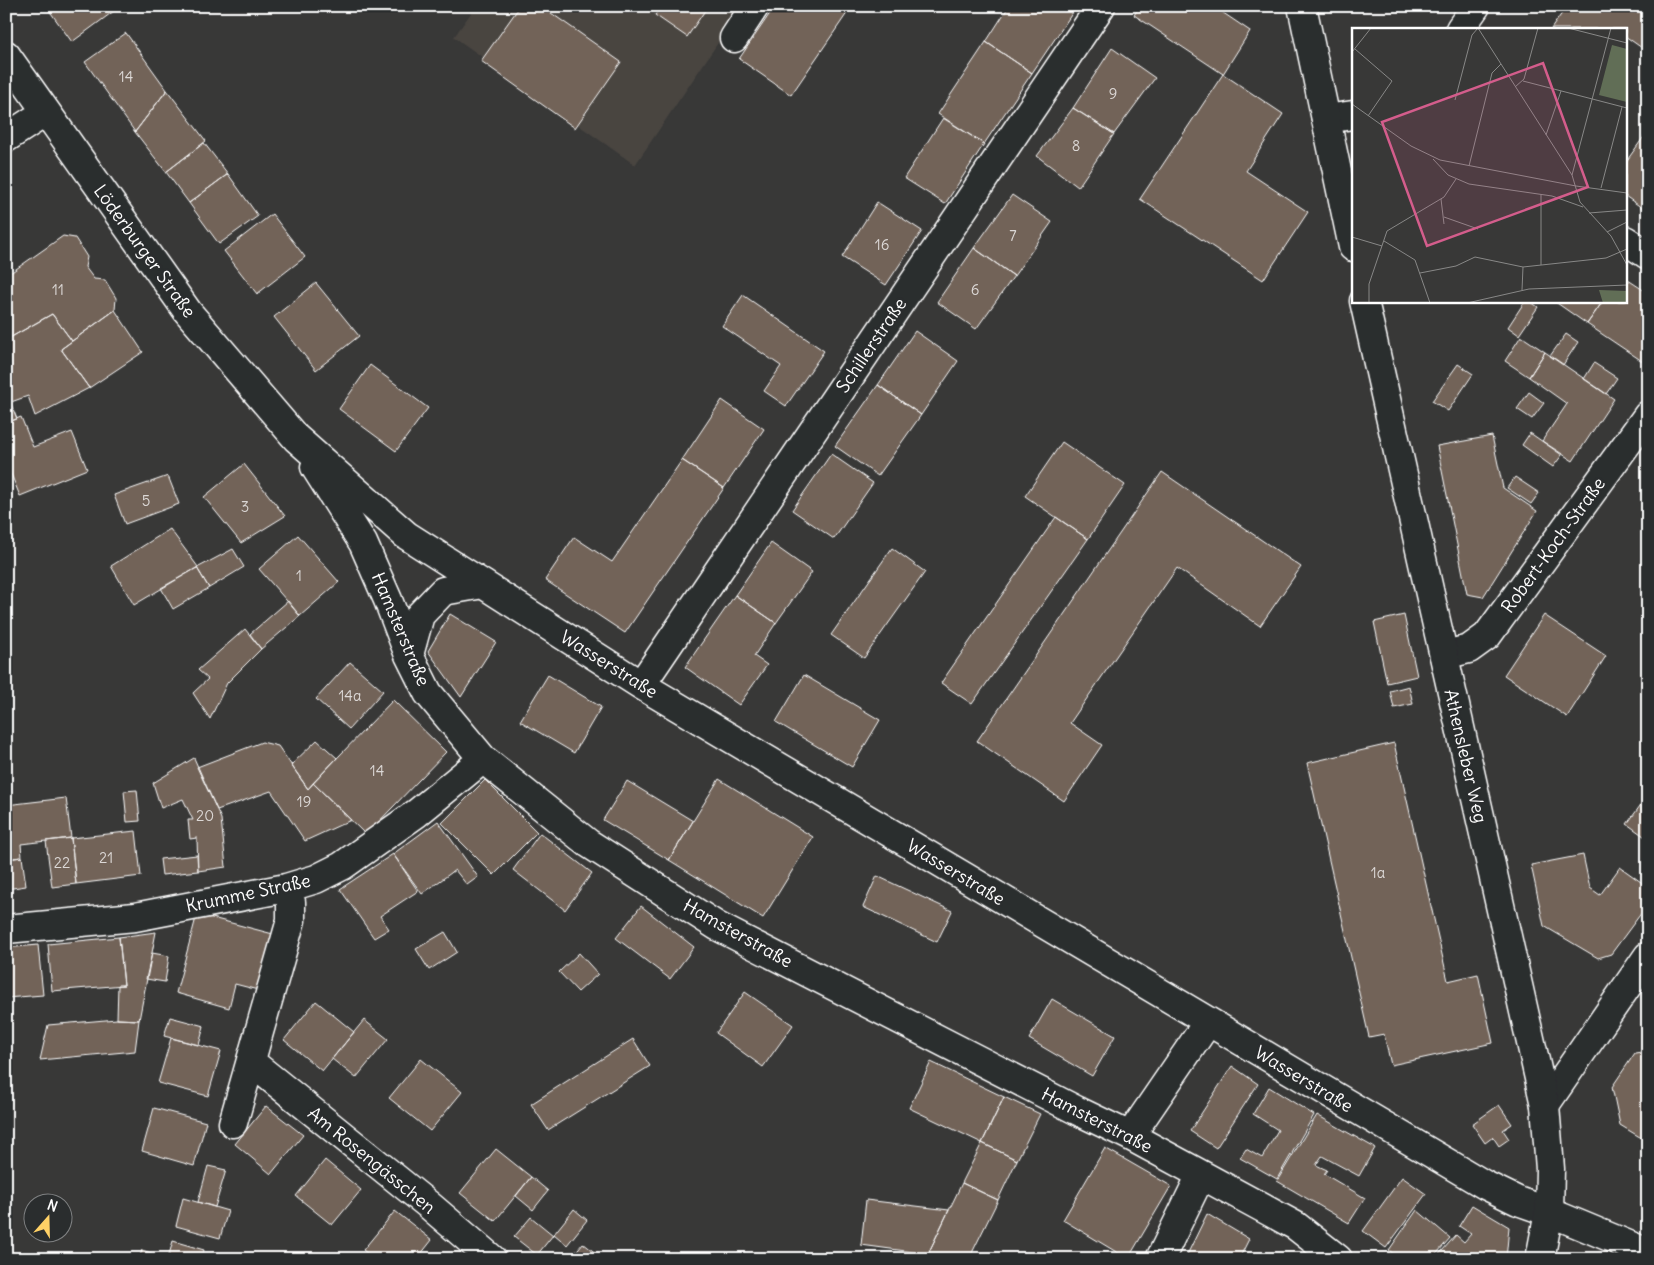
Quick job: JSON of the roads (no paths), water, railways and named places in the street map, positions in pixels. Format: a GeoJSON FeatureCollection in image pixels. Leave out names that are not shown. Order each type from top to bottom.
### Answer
{"type":"FeatureCollection","features":[{"type":"Feature","properties":{"kind":"street"},"geometry":{"type":"LineString","coordinates":[[734,38],[755,6]]}},
{"type":"Feature","properties":{"kind":"street","name":"Schillerstraße"},"geometry":{"type":"LineString","coordinates":[[641,685],[1101,6]]}},
{"type":"Feature","properties":{"kind":"street"},"geometry":{"type":"LineString","coordinates":[[1302,6],[1352,242]]}},
{"type":"Feature","properties":{"kind":"street"},"geometry":{"type":"LineString","coordinates":[[1461,28],[1476,6]]}},
{"type":"Feature","properties":{"kind":"street","name":"Löderburger Straße"},"geometry":{"type":"LineString","coordinates":[[6,54],[188,312],[296,438]]}},
{"type":"Feature","properties":{"kind":"street"},"geometry":{"type":"LineString","coordinates":[[6,138],[46,112]]}},
{"type":"Feature","properties":{"kind":"street"},"geometry":{"type":"LineString","coordinates":[[1326,119],[1352,115]]}},
{"type":"Feature","properties":{"kind":"street"},"geometry":{"type":"LineString","coordinates":[[1626,241],[1648,255]]}},
{"type":"Feature","properties":{"kind":"street","name":"Athensleber Weg"},"geometry":{"type":"LineString","coordinates":[[1364,302],[1545,1104],[1550,1169],[1549,1212],[1540,1259]]}},
{"type":"Feature","properties":{"kind":"street","name":"Robert-Koch-Straße"},"geometry":{"type":"LineString","coordinates":[[1444,654],[1469,649],[1487,636],[1648,415]]}},
{"type":"Feature","properties":{"kind":"street","name":"Wasserstraße"},"geometry":{"type":"LineString","coordinates":[[296,438],[406,535],[641,685],[1485,1186],[1648,1253]]}},
{"type":"Feature","properties":{"kind":"street","name":"Hamsterstraße"},"geometry":{"type":"LineString","coordinates":[[296,438],[363,543],[409,655],[428,693],[483,759],[588,843],[717,926],[1130,1136],[1296,1226],[1338,1259]]}},
{"type":"Feature","properties":{"kind":"street"},"geometry":{"type":"LineString","coordinates":[[409,655],[420,615],[443,591],[483,584]]}},
{"type":"Feature","properties":{"kind":"street","name":"Krumme Straße"},"geometry":{"type":"LineString","coordinates":[[6,929],[135,917],[286,888],[316,879],[342,866],[417,813],[483,759]]}},
{"type":"Feature","properties":{"kind":"street"},"geometry":{"type":"LineString","coordinates":[[233,1123],[291,920],[291,902],[286,888]]}},
{"type":"Feature","properties":{"kind":"street"},"geometry":{"type":"LineString","coordinates":[[1545,1104],[1648,956]]}},
{"type":"Feature","properties":{"kind":"street"},"geometry":{"type":"LineString","coordinates":[[1130,1136],[1208,1022]]}},
{"type":"Feature","properties":{"kind":"street","name":"Am Rosengässchen"},"geometry":{"type":"LineString","coordinates":[[251,1062],[430,1206],[492,1259]]}},
{"type":"Feature","properties":{"kind":"street"},"geometry":{"type":"LineString","coordinates":[[1160,1259],[1201,1175]]}}]}
